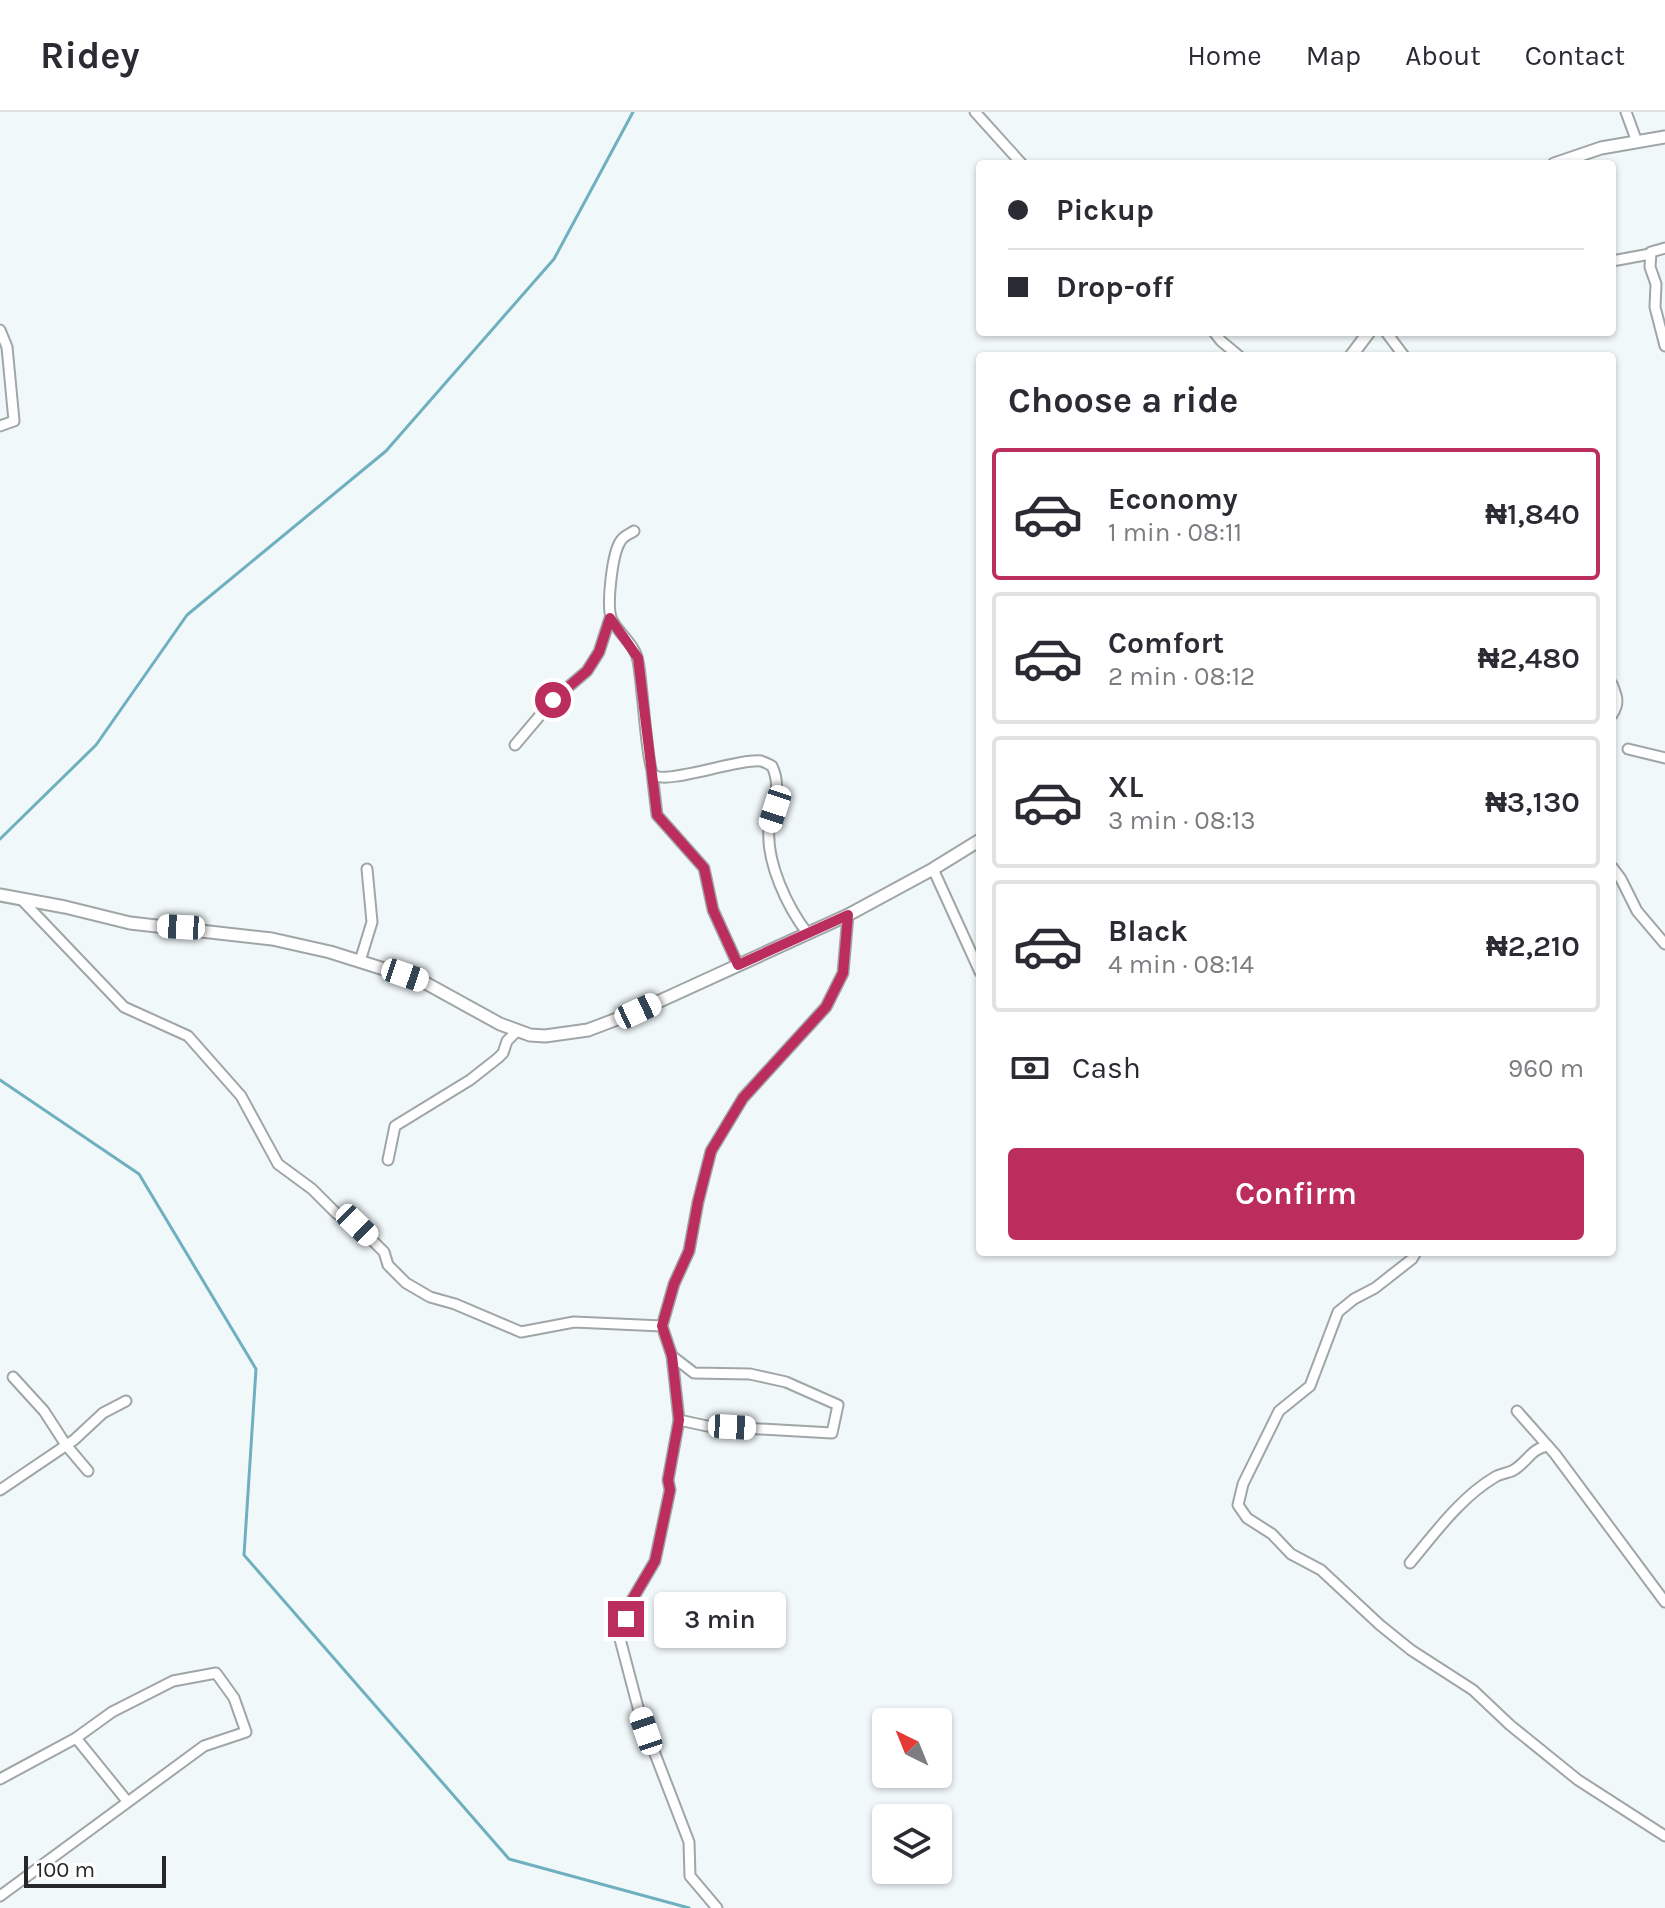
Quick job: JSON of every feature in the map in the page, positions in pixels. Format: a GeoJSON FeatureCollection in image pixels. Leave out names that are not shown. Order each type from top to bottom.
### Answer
{"type":"FeatureCollection","features":[{"type":"Feature","properties":{"kind":"street"},"geometry":{"type":"LineString","coordinates":[[975,112],[1018,160]]}},
{"type":"Feature","properties":{"kind":"street"},"geometry":{"type":"LineString","coordinates":[[1626,112],[1637,142]]}},
{"type":"Feature","properties":{"kind":"street"},"geometry":{"type":"LineString","coordinates":[[1566,160],[1601,148],[1665,137]]}},
{"type":"Feature","properties":{"kind":"street"},"geometry":{"type":"LineString","coordinates":[[1616,260],[1665,248]]}},
{"type":"Feature","properties":{"kind":"street"},"geometry":{"type":"LineString","coordinates":[[1650,254],[1650,267],[1656,284],[1655,307],[1665,346]]}},
{"type":"Feature","properties":{"kind":"street"},"geometry":{"type":"LineString","coordinates":[[0,330],[7,347],[14,421],[0,426]]}},
{"type":"Feature","properties":{"kind":"street"},"geometry":{"type":"LineString","coordinates":[[1218,336],[1235,352]]}},
{"type":"Feature","properties":{"kind":"street"},"geometry":{"type":"LineString","coordinates":[[515,745],[553,700],[587,671],[599,652],[610,618],[616,551],[622,538],[634,531]]}},
{"type":"Feature","properties":{"kind":"street"},"geometry":{"type":"LineString","coordinates":[[610,618],[638,658],[649,741],[649,770],[656,778],[760,761],[772,766],[777,776],[775,809],[769,826],[771,854],[797,920],[808,934]]}},
{"type":"Feature","properties":{"kind":"street"},"geometry":{"type":"LineString","coordinates":[[1628,749],[1665,758]]}},
{"type":"Feature","properties":{"kind":"street"},"geometry":{"type":"LineString","coordinates":[[652,773],[657,815],[704,868],[713,910],[738,965]]}},
{"type":"Feature","properties":{"kind":"street"},"geometry":{"type":"LineString","coordinates":[[0,895],[130,923],[272,939],[360,961],[422,981],[483,1016],[517,1031],[545,1036],[588,1030],[638,1011],[848,915],[976,842]]}},
{"type":"Feature","properties":{"kind":"street"},"geometry":{"type":"LineString","coordinates":[[360,961],[372,922],[367,869]]}},
{"type":"Feature","properties":{"kind":"street"},"geometry":{"type":"LineString","coordinates":[[933,869],[976,963]]}},
{"type":"Feature","properties":{"kind":"street"},"geometry":{"type":"LineString","coordinates":[[1616,872],[1637,911],[1665,944]]}},
{"type":"Feature","properties":{"kind":"street"},"geometry":{"type":"LineString","coordinates":[[21,899],[124,1007],[188,1036],[241,1096],[278,1164],[312,1189],[336,1213],[357,1225],[384,1252],[388,1265],[406,1283],[430,1297],[455,1304],[521,1332],[574,1322],[662,1326]]}},
{"type":"Feature","properties":{"kind":"street"},"geometry":{"type":"LineString","coordinates":[[717,1908],[690,1876],[689,1842],[640,1715],[620,1639],[632,1600],[655,1561],[670,1490],[668,1480],[679,1420],[672,1356],[662,1326],[674,1284],[689,1251],[711,1151],[743,1098],[826,1007],[843,973],[848,915]]}},
{"type":"Feature","properties":{"kind":"street"},"geometry":{"type":"LineString","coordinates":[[388,1160],[395,1126],[470,1080],[503,1053],[507,1041],[517,1031]]}},
{"type":"Feature","properties":{"kind":"street"},"geometry":{"type":"LineString","coordinates":[[1414,1256],[1375,1288],[1338,1312],[1310,1386],[1279,1411],[1243,1484],[1238,1505],[1247,1518],[1272,1534],[1291,1554],[1321,1570],[1380,1625],[1411,1650],[1473,1690],[1510,1725],[1578,1780],[1665,1836]]}},
{"type":"Feature","properties":{"kind":"street"},"geometry":{"type":"LineString","coordinates":[[672,1356],[694,1373],[750,1374],[786,1382],[838,1405],[832,1433],[707,1426],[679,1420]]}},
{"type":"Feature","properties":{"kind":"street"},"geometry":{"type":"LineString","coordinates":[[13,1377],[44,1411],[88,1471]]}},
{"type":"Feature","properties":{"kind":"street"},"geometry":{"type":"LineString","coordinates":[[0,1490],[85,1432],[103,1413],[126,1401]]}},
{"type":"Feature","properties":{"kind":"street"},"geometry":{"type":"LineString","coordinates":[[1517,1411],[1548,1446],[1665,1602]]}},
{"type":"Feature","properties":{"kind":"street"},"geometry":{"type":"LineString","coordinates":[[1410,1563],[1441,1526],[1479,1489],[1493,1478],[1513,1471],[1536,1449],[1548,1446]]}},
{"type":"Feature","properties":{"kind":"street"},"geometry":{"type":"LineString","coordinates":[[0,1779],[76,1738],[112,1712],[173,1681],[216,1673],[234,1698],[246,1732],[204,1746],[2,1889]]}},
{"type":"Feature","properties":{"kind":"street"},"geometry":{"type":"LineString","coordinates":[[76,1738],[127,1801]]}},
{"type":"Feature","properties":{"kind":"waterway"},"geometry":{"type":"LineString","coordinates":[[0,839],[96,745],[187,615],[386,451],[554,259],[633,112]]}},
{"type":"Feature","properties":{"kind":"waterway"},"geometry":{"type":"LineString","coordinates":[[0,1080],[139,1174],[256,1369],[244,1555],[509,1859],[689,1908]]}},
{"type":"Feature","properties":{"kind":"route"},"geometry":{"type":"LineString","coordinates":[[553,700],[587,671],[599,652],[610,618],[638,658],[649,741],[649,770],[654,781],[657,815],[704,868],[713,910],[738,965],[848,915],[843,973],[826,1007],[743,1098],[711,1151],[689,1251],[674,1284],[662,1326],[672,1356],[679,1420],[668,1480],[670,1490],[655,1561],[632,1600],[626,1619]]}}]}
